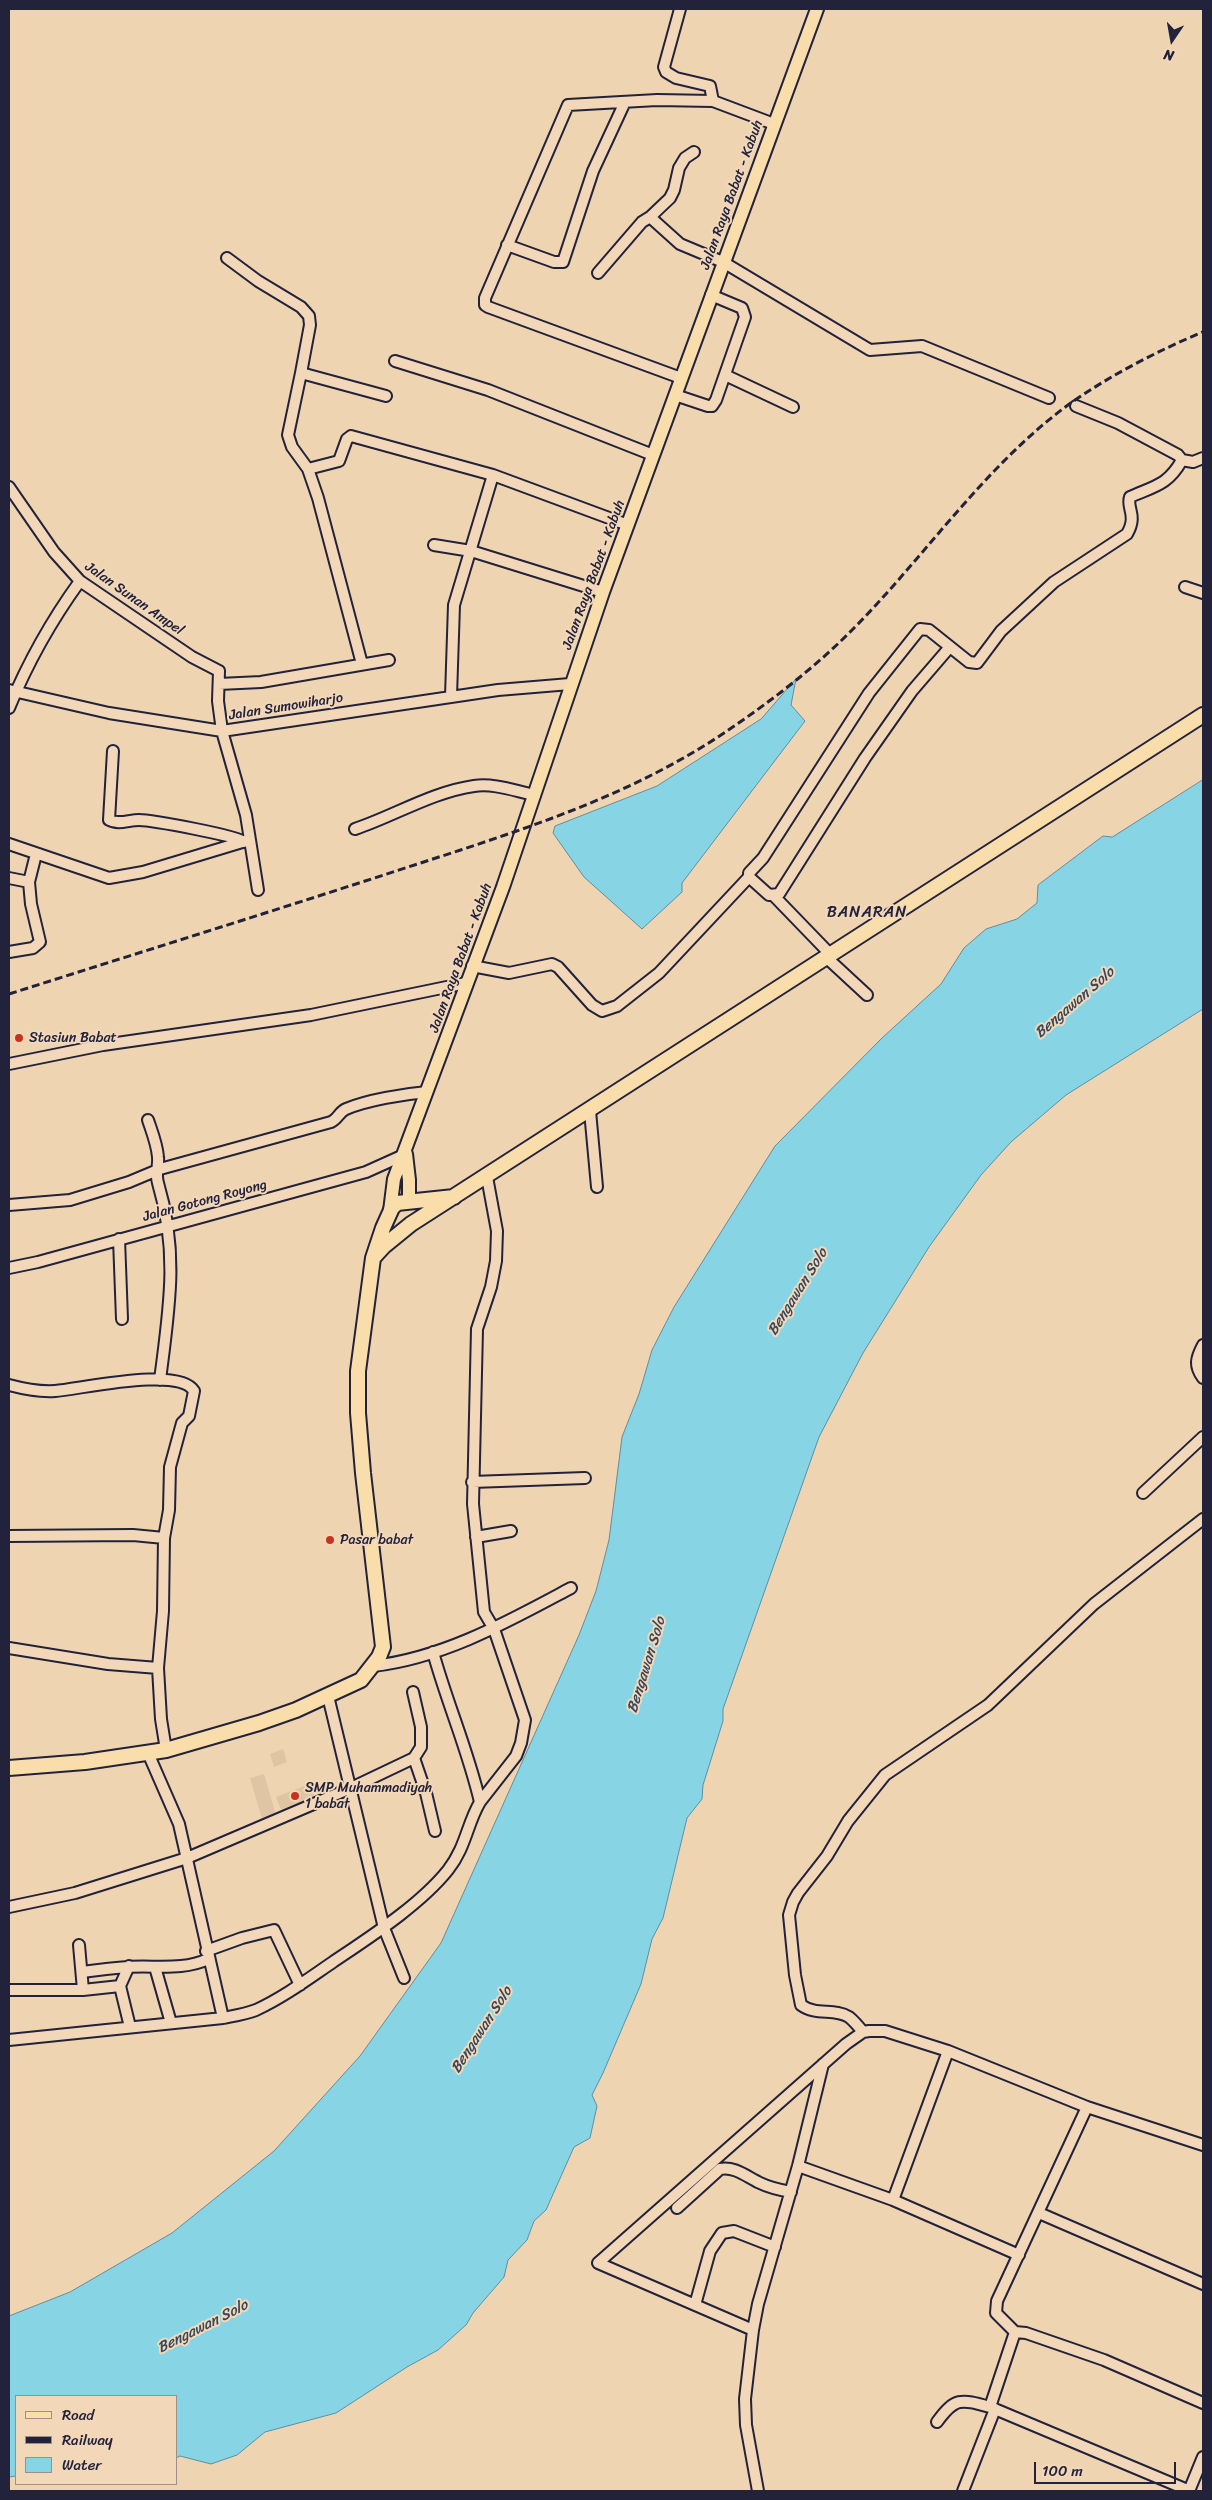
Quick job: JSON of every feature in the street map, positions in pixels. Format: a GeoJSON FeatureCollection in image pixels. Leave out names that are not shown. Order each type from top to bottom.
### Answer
{"type":"FeatureCollection","features":[{"type":"Feature","properties":{"kind":"highway"},"geometry":{"type":"LineString","coordinates":[[373,1258],[384,1246],[411,1224],[590,1111],[1203,715]]}},
{"type":"Feature","properties":{"kind":"highway"},"geometry":{"type":"LineString","coordinates":[[9,1768],[85,1762],[166,1750],[259,1723],[328,1696],[361,1680],[373,1666],[383,1648],[383,1634],[364,1483],[358,1404],[358,1371],[373,1258],[377,1240],[390,1211],[397,1203],[454,1197]]}},
{"type":"Feature","properties":{"kind":"highway"},"geometry":{"type":"LineString","coordinates":[[390,1211],[391,1219],[396,1225],[404,1227],[411,1224],[416,1212],[408,1202]]}},
{"type":"Feature","properties":{"kind":"main road","name":"Jalan Raya Babat - Kabuh"},"geometry":{"type":"LineString","coordinates":[[390,1211],[394,1179],[406,1154],[472,966],[503,887],[535,795],[570,684],[817,9]]}},
{"type":"Feature","properties":{"kind":"main road"},"geometry":{"type":"LineString","coordinates":[[406,1154],[409,1180],[408,1202]]}},
{"type":"Feature","properties":{"kind":"street"},"geometry":{"type":"LineString","coordinates":[[680,9],[664,68],[666,72],[676,78],[710,86],[713,101]]}},
{"type":"Feature","properties":{"kind":"street"},"geometry":{"type":"LineString","coordinates":[[681,378],[488,307],[484,302],[566,106],[569,104],[713,101],[774,124]]}},
{"type":"Feature","properties":{"kind":"street"},"geometry":{"type":"LineString","coordinates":[[508,245],[554,262],[563,262],[593,170],[625,102]]}},
{"type":"Feature","properties":{"kind":"street"},"geometry":{"type":"LineString","coordinates":[[598,273],[642,222],[670,198],[674,190],[679,168],[685,158],[694,152]]}},
{"type":"Feature","properties":{"kind":"street"},"geometry":{"type":"LineString","coordinates":[[650,217],[680,244],[723,262],[870,350],[922,346],[1049,398]]}},
{"type":"Feature","properties":{"kind":"street"},"geometry":{"type":"LineString","coordinates":[[226,258],[307,311],[310,325],[302,373],[288,435],[292,447],[308,469],[321,508],[362,664]]}},
{"type":"Feature","properties":{"kind":"street"},"geometry":{"type":"LineString","coordinates":[[675,395],[712,406],[725,375],[745,317],[744,310],[711,295]]}},
{"type":"Feature","properties":{"kind":"street"},"geometry":{"type":"LineString","coordinates":[[395,361],[488,390],[653,455]]}},
{"type":"Feature","properties":{"kind":"street"},"geometry":{"type":"LineString","coordinates":[[302,373],[386,396]]}},
{"type":"Feature","properties":{"kind":"street"},"geometry":{"type":"LineString","coordinates":[[725,375],[793,407]]}},
{"type":"Feature","properties":{"kind":"street"},"geometry":{"type":"LineString","coordinates":[[1076,406],[1169,449],[1182,460],[1201,461]]}},
{"type":"Feature","properties":{"kind":"street"},"geometry":{"type":"LineString","coordinates":[[308,469],[339,461],[347,439],[351,436],[493,475],[628,525]]}},
{"type":"Feature","properties":{"kind":"street"},"geometry":{"type":"LineString","coordinates":[[472,966],[509,973],[552,964],[558,967],[592,1005],[602,1011],[617,1006],[659,973],[749,877],[749,874],[763,858],[869,693],[920,629],[929,630],[949,648],[969,662],[978,662],[1001,631],[1054,582],[1128,534],[1133,516],[1129,499],[1170,478],[1182,460]]}},
{"type":"Feature","properties":{"kind":"street"},"geometry":{"type":"LineString","coordinates":[[451,696],[454,604],[493,475]]}},
{"type":"Feature","properties":{"kind":"street","name":"Jalan Sunan Ampel"},"geometry":{"type":"LineString","coordinates":[[9,487],[54,552],[80,581],[192,657],[218,669],[218,701],[222,730],[246,815],[246,841],[258,890]]}},
{"type":"Feature","properties":{"kind":"street"},"geometry":{"type":"LineString","coordinates":[[434,545],[471,551],[603,592]]}},
{"type":"Feature","properties":{"kind":"street"},"geometry":{"type":"LineString","coordinates":[[9,708],[12,690],[62,604],[80,581]]}},
{"type":"Feature","properties":{"kind":"street"},"geometry":{"type":"LineString","coordinates":[[1185,587],[1203,593]]}},
{"type":"Feature","properties":{"kind":"street"},"geometry":{"type":"LineString","coordinates":[[774,896],[781,892],[865,758],[896,713],[949,648]]}},
{"type":"Feature","properties":{"kind":"street"},"geometry":{"type":"LineString","coordinates":[[219,684],[261,682],[389,660]]}},
{"type":"Feature","properties":{"kind":"street","name":"Jalan Sumowiharjo"},"geometry":{"type":"LineString","coordinates":[[12,690],[109,712],[222,730],[451,696],[570,684]]}},
{"type":"Feature","properties":{"kind":"street"},"geometry":{"type":"LineString","coordinates":[[113,751],[109,820],[116,822],[146,821],[223,834],[246,841]]}},
{"type":"Feature","properties":{"kind":"street"},"geometry":{"type":"LineString","coordinates":[[355,829],[440,794],[475,785],[503,787],[535,795]]}},
{"type":"Feature","properties":{"kind":"street"},"geometry":{"type":"LineString","coordinates":[[9,844],[108,878],[143,872],[246,841]]}},
{"type":"Feature","properties":{"kind":"street"},"geometry":{"type":"LineString","coordinates":[[9,952],[33,948],[40,942],[30,904],[29,882],[36,854]]}},
{"type":"Feature","properties":{"kind":"street"},"geometry":{"type":"LineString","coordinates":[[749,877],[764,892],[774,896],[867,994]]}},
{"type":"Feature","properties":{"kind":"street"},"geometry":{"type":"LineString","coordinates":[[9,878],[29,882]]}},
{"type":"Feature","properties":{"kind":"street"},"geometry":{"type":"LineString","coordinates":[[9,1064],[102,1045],[312,1015],[466,983]]}},
{"type":"Feature","properties":{"kind":"street"},"geometry":{"type":"LineString","coordinates":[[9,1205],[70,1200],[129,1182],[156,1170],[332,1122],[341,1111],[353,1106],[413,1093],[427,1092]]}},
{"type":"Feature","properties":{"kind":"street"},"geometry":{"type":"LineString","coordinates":[[590,1111],[597,1187]]}},
{"type":"Feature","properties":{"kind":"street"},"geometry":{"type":"LineString","coordinates":[[148,1120],[157,1147],[158,1159],[156,1170],[169,1225],[172,1262],[160,1380]]}},
{"type":"Feature","properties":{"kind":"street","name":"Jalan Gotong Royong"},"geometry":{"type":"LineString","coordinates":[[9,1268],[38,1262],[366,1172],[406,1154]]}},
{"type":"Feature","properties":{"kind":"street"},"geometry":{"type":"LineString","coordinates":[[9,2040],[222,2018],[254,2011],[300,1985],[384,1928],[448,1870],[463,1847],[474,1811],[516,1756],[521,1743],[525,1720],[494,1629],[484,1612],[472,1482],[477,1329],[491,1287],[496,1254],[497,1231],[487,1177]]}},
{"type":"Feature","properties":{"kind":"street"},"geometry":{"type":"LineString","coordinates":[[119,1239],[122,1319]]}},
{"type":"Feature","properties":{"kind":"street"},"geometry":{"type":"LineString","coordinates":[[1203,1345],[1196,1363],[1198,1371],[1203,1378]]}},
{"type":"Feature","properties":{"kind":"street"},"geometry":{"type":"LineString","coordinates":[[9,1386],[39,1391],[56,1391],[143,1379],[180,1382],[191,1387],[194,1391],[190,1416],[182,1423],[170,1467],[169,1510],[164,1538],[162,1644],[158,1668],[161,1719],[166,1750]]}},
{"type":"Feature","properties":{"kind":"street"},"geometry":{"type":"LineString","coordinates":[[1143,1493],[1203,1437]]}},
{"type":"Feature","properties":{"kind":"street"},"geometry":{"type":"LineString","coordinates":[[472,1482],[585,1478]]}},
{"type":"Feature","properties":{"kind":"street"},"geometry":{"type":"LineString","coordinates":[[863,2032],[850,2017],[842,2014],[816,2012],[802,2005],[794,1968],[789,1915],[798,1893],[827,1856],[848,1820],[885,1774],[988,1705],[1099,1599],[1203,1519]]}},
{"type":"Feature","properties":{"kind":"street"},"geometry":{"type":"LineString","coordinates":[[476,1537],[511,1531]]}},
{"type":"Feature","properties":{"kind":"street"},"geometry":{"type":"LineString","coordinates":[[9,1536],[133,1536],[164,1538]]}},
{"type":"Feature","properties":{"kind":"street"},"geometry":{"type":"LineString","coordinates":[[373,1666],[415,1659],[494,1629],[571,1588]]}},
{"type":"Feature","properties":{"kind":"street"},"geometry":{"type":"LineString","coordinates":[[9,1648],[108,1664],[158,1668]]}},
{"type":"Feature","properties":{"kind":"street"},"geometry":{"type":"LineString","coordinates":[[433,1652],[449,1708],[470,1757],[480,1802]]}},
{"type":"Feature","properties":{"kind":"street"},"geometry":{"type":"LineString","coordinates":[[9,1907],[76,1893],[187,1858],[351,1788],[414,1758],[420,1748],[421,1727],[413,1692]]}},
{"type":"Feature","properties":{"kind":"street"},"geometry":{"type":"LineString","coordinates":[[328,1696],[384,1928],[404,1978]]}},
{"type":"Feature","properties":{"kind":"street"},"geometry":{"type":"LineString","coordinates":[[148,1752],[178,1824],[222,2018]]}},
{"type":"Feature","properties":{"kind":"street"},"geometry":{"type":"LineString","coordinates":[[414,1758],[426,1792],[435,1831]]}},
{"type":"Feature","properties":{"kind":"street"},"geometry":{"type":"LineString","coordinates":[[82,1972],[129,1966],[155,1967],[199,1963],[207,1955],[242,1938],[274,1930],[300,1985]]}},
{"type":"Feature","properties":{"kind":"street"},"geometry":{"type":"LineString","coordinates":[[79,1945],[83,1990]]}},
{"type":"Feature","properties":{"kind":"street"},"geometry":{"type":"LineString","coordinates":[[129,1966],[120,1986],[130,2027]]}},
{"type":"Feature","properties":{"kind":"street"},"geometry":{"type":"LineString","coordinates":[[155,1967],[171,2023]]}},
{"type":"Feature","properties":{"kind":"street"},"geometry":{"type":"LineString","coordinates":[[9,1990],[83,1990],[120,1986]]}},
{"type":"Feature","properties":{"kind":"street"},"geometry":{"type":"LineString","coordinates":[[753,2330],[598,2263],[823,2064],[863,2032],[885,2031],[948,2052],[1087,2107],[1203,2145]]}},
{"type":"Feature","properties":{"kind":"street"},"geometry":{"type":"LineString","coordinates":[[893,2200],[948,2052]]}},
{"type":"Feature","properties":{"kind":"street"},"geometry":{"type":"LineString","coordinates":[[758,2491],[746,2425],[745,2399],[753,2330],[798,2166],[823,2064]]}},
{"type":"Feature","properties":{"kind":"street"},"geometry":{"type":"LineString","coordinates":[[1087,2107],[997,2301],[996,2313],[1015,2332],[1026,2333],[1104,2360],[1203,2403]]}},
{"type":"Feature","properties":{"kind":"street"},"geometry":{"type":"LineString","coordinates":[[798,2166],[893,2200],[1019,2255]]}},
{"type":"Feature","properties":{"kind":"street"},"geometry":{"type":"LineString","coordinates":[[677,2208],[720,2170],[725,2168],[735,2170],[772,2188],[791,2192]]}},
{"type":"Feature","properties":{"kind":"street"},"geometry":{"type":"LineString","coordinates":[[1039,2213],[1203,2284]]}},
{"type":"Feature","properties":{"kind":"street"},"geometry":{"type":"LineString","coordinates":[[695,2305],[710,2251],[722,2233],[734,2231],[775,2247]]}},
{"type":"Feature","properties":{"kind":"street"},"geometry":{"type":"LineString","coordinates":[[963,2491],[992,2408],[1015,2332]]}},
{"type":"Feature","properties":{"kind":"street"},"geometry":{"type":"LineString","coordinates":[[937,2422],[947,2408],[956,2402],[965,2400],[992,2408],[1189,2491],[1203,2456]]}},
{"type":"Feature","properties":{"kind":"shaded area"},"geometry":{"type":"Polygon","coordinates":[[[283,1749],[287,1762],[274,1767],[270,1754],[283,1749]]]}},
{"type":"Feature","properties":{"kind":"shaded area"},"geometry":{"type":"Polygon","coordinates":[[[264,1774],[276,1815],[262,1819],[250,1778],[264,1774]]]}},
{"type":"Feature","properties":{"kind":"shaded area","name":"SMP Muhammadiyah 1 babat"},"geometry":{"type":"Polygon","coordinates":[[[309,1784],[314,1796],[281,1810],[276,1797],[309,1784]]]}},
{"type":"Feature","properties":{"kind":"water"},"geometry":{"type":"Polygon","coordinates":[[[796,679],[791,705],[805,721],[682,883],[682,892],[642,929],[584,877],[553,833],[555,826],[657,786],[761,719],[796,679]]]}},
{"type":"Feature","properties":{"kind":"water","name":"Bengawan Solo"},"geometry":{"type":"Polygon","coordinates":[[[1203,780],[1203,1009],[1066,1095],[1011,1142],[981,1175],[929,1247],[863,1353],[819,1437],[723,1709],[723,1721],[703,1785],[702,1799],[687,1818],[663,1918],[652,1939],[641,1984],[592,2095],[597,2106],[590,2138],[574,2147],[546,2210],[534,2221],[527,2240],[508,2260],[504,2277],[473,2313],[466,2325],[438,2350],[407,2367],[336,2413],[265,2432],[237,2455],[211,2464],[178,2457],[178,2395],[15,2395],[15,2476],[9,2477],[9,2316],[70,2292],[172,2233],[274,2151],[360,2056],[441,1943],[579,1635],[596,1591],[609,1540],[622,1437],[639,1394],[652,1350],[674,1307],[775,1146],[882,1038],[941,984],[964,948],[986,929],[1017,919],[1037,903],[1038,885],[1103,836],[1112,837],[1203,780]]]}},
{"type":"Feature","properties":{"kind":"railway"},"geometry":{"type":"LineString","coordinates":[[9,994],[348,887],[523,829],[606,796],[686,757],[758,709],[809,670],[840,642],[881,599],[983,483],[1038,429],[1068,405],[1116,374],[1203,332]]}},
{"type":"Feature","properties":{"kind":"place","name":"Stasiun Babat"},"geometry":{"type":"Point","coordinates":[19,1038]}},
{"type":"Feature","properties":{"kind":"place","name":"Pasar babat"},"geometry":{"type":"Point","coordinates":[330,1540]}},
{"type":"Feature","properties":{"kind":"place","name":"SMP Muhammadiyah 1 babat"},"geometry":{"type":"Point","coordinates":[295,1796]}},
{"type":"Feature","properties":{"kind":"district","name":"BANARAN"},"geometry":{"type":"Point","coordinates":[867,913]}}]}
